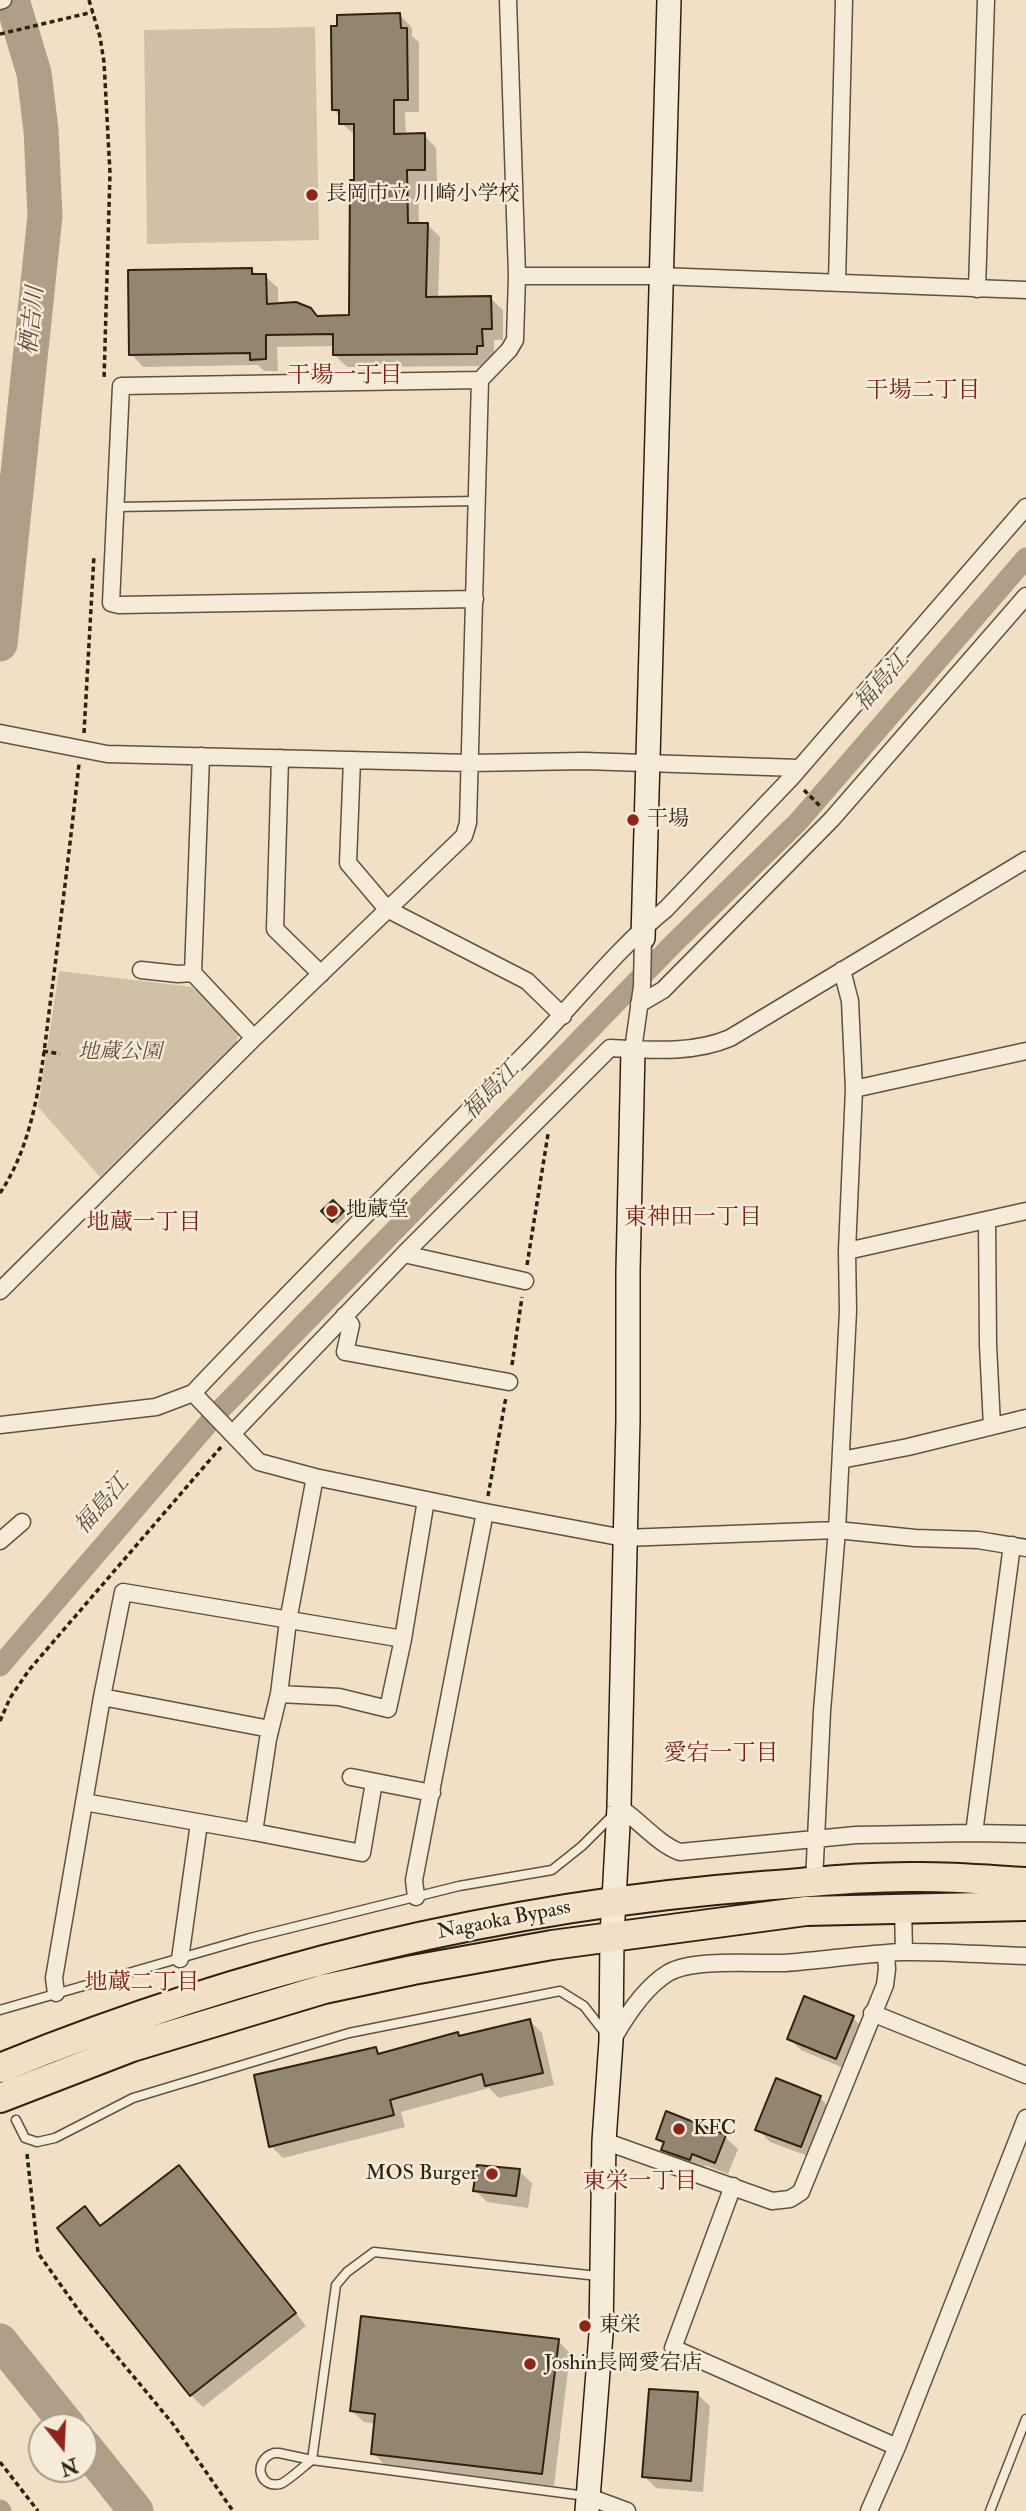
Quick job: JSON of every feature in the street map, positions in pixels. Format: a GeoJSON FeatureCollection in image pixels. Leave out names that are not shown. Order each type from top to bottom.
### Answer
{"type":"FeatureCollection","features":[{"type":"Feature","properties":{"kind":"highway","name":"Nagaoka Bypass"},"geometry":{"type":"LineString","coordinates":[[0,2068],[128,2019],[250,1981],[369,1948],[480,1924],[706,1890],[920,1877],[1026,1882]]}},
{"type":"Feature","properties":{"kind":"highway","name":"Nagaoka Bypass"},"geometry":{"type":"LineString","coordinates":[[8,2109],[132,2048],[324,1990],[413,1970],[612,1936],[806,1911],[1026,1906]]}},
{"type":"Feature","properties":{"kind":"street"},"geometry":{"type":"LineString","coordinates":[[0,1291],[254,1038],[464,836],[468,823],[480,380],[515,340],[517,276],[508,0]]}},
{"type":"Feature","properties":{"kind":"street"},"geometry":{"type":"LineString","coordinates":[[627,2511],[588,2504],[602,2277],[604,2141],[611,2041],[612,1936],[619,1807],[634,1050],[642,986],[669,0]]}},
{"type":"Feature","properties":{"kind":"street"},"geometry":{"type":"LineString","coordinates":[[837,282],[844,0]]}},
{"type":"Feature","properties":{"kind":"street"},"geometry":{"type":"LineString","coordinates":[[977,289],[986,0]]}},
{"type":"Feature","properties":{"kind":"street"},"geometry":{"type":"LineString","coordinates":[[517,276],[660,276],[1026,290]]}},
{"type":"Feature","properties":{"kind":"street"},"geometry":{"type":"LineString","coordinates":[[475,599],[110,603],[121,386],[480,380]]}},
{"type":"Feature","properties":{"kind":"street"},"geometry":{"type":"LineString","coordinates":[[0,1425],[156,1407],[198,1399],[364,1216],[563,1016],[795,773],[1026,507]]}},
{"type":"Feature","properties":{"kind":"street"},"geometry":{"type":"LineString","coordinates":[[639,1004],[663,990],[832,819],[1026,596]]}},
{"type":"Feature","properties":{"kind":"street"},"geometry":{"type":"LineString","coordinates":[[0,733],[80,751],[107,754],[470,763],[584,761],[795,773]]}},
{"type":"Feature","properties":{"kind":"street"},"geometry":{"type":"LineString","coordinates":[[201,756],[193,973],[254,1038]]}},
{"type":"Feature","properties":{"kind":"street"},"geometry":{"type":"LineString","coordinates":[[280,758],[275,929],[321,974]]}},
{"type":"Feature","properties":{"kind":"street"},"geometry":{"type":"LineString","coordinates":[[352,760],[348,863],[387,909],[527,981],[563,1016]]}},
{"type":"Feature","properties":{"kind":"street"},"geometry":{"type":"LineString","coordinates":[[229,1431],[610,1048],[686,1048],[730,1038],[1026,860]]}},
{"type":"Feature","properties":{"kind":"street"},"geometry":{"type":"LineString","coordinates":[[141,970],[193,973]]}},
{"type":"Feature","properties":{"kind":"street"},"geometry":{"type":"LineString","coordinates":[[814,1882],[822,1711],[837,1530],[848,1311],[847,1251],[854,1089],[850,1002],[842,970]]}},
{"type":"Feature","properties":{"kind":"street"},"geometry":{"type":"LineString","coordinates":[[854,1089],[1026,1051]]}},
{"type":"Feature","properties":{"kind":"street"},"geometry":{"type":"LineString","coordinates":[[847,1251],[1026,1211]]}},
{"type":"Feature","properties":{"kind":"street"},"geometry":{"type":"LineString","coordinates":[[987,1220],[992,1426]]}},
{"type":"Feature","properties":{"kind":"street"},"geometry":{"type":"LineString","coordinates":[[404,1254],[525,1280]]}},
{"type":"Feature","properties":{"kind":"street"},"geometry":{"type":"LineString","coordinates":[[345,1316],[351,1325],[345,1352],[509,1382]]}},
{"type":"Feature","properties":{"kind":"street"},"geometry":{"type":"LineString","coordinates":[[198,1399],[259,1462],[315,1477],[624,1538],[837,1530],[915,1538],[978,1540],[1019,1547],[974,1833]]}},
{"type":"Feature","properties":{"kind":"street"},"geometry":{"type":"LineString","coordinates":[[841,1460],[908,1447],[1026,1418]]}},
{"type":"Feature","properties":{"kind":"street"},"geometry":{"type":"LineString","coordinates":[[254,1832],[270,1728],[279,1694],[288,1621],[315,1477]]}},
{"type":"Feature","properties":{"kind":"street"},"geometry":{"type":"LineString","coordinates":[[279,1694],[339,1697],[388,1709],[403,1639],[426,1500]]}},
{"type":"Feature","properties":{"kind":"street"},"geometry":{"type":"LineString","coordinates":[[416,1896],[414,1880],[485,1512]]}},
{"type":"Feature","properties":{"kind":"street"},"geometry":{"type":"LineString","coordinates":[[0,1541],[22,1522]]}},
{"type":"Feature","properties":{"kind":"street"},"geometry":{"type":"LineString","coordinates":[[56,1993],[54,1978],[102,1696],[123,1592],[403,1639]]}},
{"type":"Feature","properties":{"kind":"street"},"geometry":{"type":"LineString","coordinates":[[102,1696],[270,1728]]}},
{"type":"Feature","properties":{"kind":"street"},"geometry":{"type":"LineString","coordinates":[[351,1777],[432,1793]]}},
{"type":"Feature","properties":{"kind":"street"},"geometry":{"type":"LineString","coordinates":[[84,1802],[362,1853],[374,1783]]}},
{"type":"Feature","properties":{"kind":"street"},"geometry":{"type":"LineString","coordinates":[[619,1807],[636,1818],[662,1842],[680,1852],[856,1835],[1026,1834]]}},
{"type":"Feature","properties":{"kind":"street"},"geometry":{"type":"LineString","coordinates":[[180,1959],[199,1823]]}},
{"type":"Feature","properties":{"kind":"street"},"geometry":{"type":"LineString","coordinates":[[903,1907],[904,1952]]}},
{"type":"Feature","properties":{"kind":"street"},"geometry":{"type":"LineString","coordinates":[[611,2041],[622,2022],[653,1985],[668,1973],[680,1969],[729,1962],[782,1963],[904,1952],[1026,1956]]}},
{"type":"Feature","properties":{"kind":"street"},"geometry":{"type":"LineString","coordinates":[[604,2141],[772,2201],[790,2199],[801,2192],[885,1984],[886,1954]]}},
{"type":"Feature","properties":{"kind":"street"},"geometry":{"type":"LineString","coordinates":[[872,2013],[1026,2075]]}},
{"type":"Feature","properties":{"kind":"street"},"geometry":{"type":"LineString","coordinates":[[869,2511],[897,2447],[1026,2118]]}},
{"type":"Feature","properties":{"kind":"street"},"geometry":{"type":"LineString","coordinates":[[733,2186],[673,2348],[897,2447]]}},
{"type":"Feature","properties":{"kind":"lane"},"geometry":{"type":"LineString","coordinates":[[116,508],[477,501]]}},
{"type":"Feature","properties":{"kind":"lane"},"geometry":{"type":"LineString","coordinates":[[0,2010],[250,1938],[459,1886],[552,1870],[582,1846],[619,1807]]}},
{"type":"Feature","properties":{"kind":"lane"},"geometry":{"type":"LineString","coordinates":[[8,2109],[25,2138],[37,2142],[55,2138],[133,2098],[349,2033],[560,1991],[584,2006],[611,2041]]}},
{"type":"Feature","properties":{"kind":"lane"},"geometry":{"type":"LineString","coordinates":[[588,2504],[312,2460],[274,2452],[261,2462],[260,2473],[266,2482],[281,2484],[312,2460],[336,2285],[347,2272],[374,2252],[602,2277]]}},
{"type":"Feature","properties":{"kind":"lane"},"geometry":{"type":"LineString","coordinates":[[990,2511],[1026,2418]]}},
{"type":"Feature","properties":{"kind":"path"},"geometry":{"type":"LineString","coordinates":[[89,0],[104,62],[110,173],[104,381]]}},
{"type":"Feature","properties":{"kind":"path"},"geometry":{"type":"LineString","coordinates":[[0,34],[93,12]]}},
{"type":"Feature","properties":{"kind":"path"},"geometry":{"type":"LineString","coordinates":[[0,1193],[11,1176],[26,1136],[43,1051],[66,882],[80,751],[94,545]]}},
{"type":"Feature","properties":{"kind":"path"},"geometry":{"type":"LineString","coordinates":[[795,773],[825,811]]}},
{"type":"Feature","properties":{"kind":"path"},"geometry":{"type":"LineString","coordinates":[[43,1051],[60,1054]]}},
{"type":"Feature","properties":{"kind":"path"},"geometry":{"type":"LineString","coordinates":[[485,1512],[509,1382],[553,1104]]}},
{"type":"Feature","properties":{"kind":"path"},"geometry":{"type":"LineString","coordinates":[[0,1721],[10,1698],[29,1670],[229,1431]]}},
{"type":"Feature","properties":{"kind":"path"},"geometry":{"type":"LineString","coordinates":[[25,2138],[38,2253],[80,2312],[173,2424],[233,2511]]}},
{"type":"Feature","properties":{"kind":"path"},"geometry":{"type":"LineString","coordinates":[[0,2462],[38,2511]]}},
{"type":"Feature","properties":{"kind":"green space"},"geometry":{"type":"Polygon","coordinates":[[[315,27],[319,240],[147,244],[144,30],[315,27]]]}},
{"type":"Feature","properties":{"kind":"green space","name":"地蔵公園"},"geometry":{"type":"Polygon","coordinates":[[[59,971],[192,987],[239,1031],[236,1044],[100,1177],[38,1107],[59,971]]]}},
{"type":"Feature","properties":{"kind":"building"},"geometry":{"type":"Polygon","coordinates":[[[400,13],[401,28],[407,28],[408,100],[394,100],[394,134],[425,133],[425,170],[407,170],[408,223],[428,223],[426,297],[491,296],[492,329],[482,329],[483,346],[477,346],[477,354],[333,355],[333,334],[266,335],[266,359],[250,360],[250,353],[129,355],[128,270],[252,268],[252,274],[266,274],[267,304],[296,302],[311,308],[317,316],[349,315],[350,180],[354,180],[354,124],[339,124],[339,110],[332,110],[331,26],[337,26],[337,15],[400,13]]]}},
{"type":"Feature","properties":{"kind":"building","name":"地蔵堂"},"geometry":{"type":"Polygon","coordinates":[[[333,1200],[344,1211],[332,1222],[321,1211],[333,1200]]]}},
{"type":"Feature","properties":{"kind":"building"},"geometry":{"type":"Polygon","coordinates":[[[804,1996],[854,2016],[836,2059],[787,2039],[804,1996]]]}},
{"type":"Feature","properties":{"kind":"building"},"geometry":{"type":"Polygon","coordinates":[[[530,2019],[543,2073],[485,2086],[482,2074],[390,2100],[394,2115],[269,2147],[254,2075],[376,2047],[378,2054],[458,2032],[459,2036],[530,2019]]]}},
{"type":"Feature","properties":{"kind":"building"},"geometry":{"type":"Polygon","coordinates":[[[776,2078],[821,2096],[801,2147],[755,2130],[776,2078]]]}},
{"type":"Feature","properties":{"kind":"building"},"geometry":{"type":"Polygon","coordinates":[[[666,2111],[726,2135],[715,2163],[692,2154],[690,2160],[661,2150],[664,2142],[656,2139],[666,2111]]]}},
{"type":"Feature","properties":{"kind":"building"},"geometry":{"type":"Polygon","coordinates":[[[179,2165],[296,2313],[190,2396],[57,2228],[85,2206],[100,2226],[179,2165]]]}},
{"type":"Feature","properties":{"kind":"building"},"geometry":{"type":"Polygon","coordinates":[[[477,2165],[520,2169],[516,2196],[473,2191],[477,2165]]]}},
{"type":"Feature","properties":{"kind":"building"},"geometry":{"type":"Polygon","coordinates":[[[361,2316],[559,2339],[542,2474],[371,2454],[375,2414],[350,2411],[361,2316]]]}},
{"type":"Feature","properties":{"kind":"building"},"geometry":{"type":"Polygon","coordinates":[[[649,2389],[698,2392],[691,2481],[642,2477],[649,2389]]]}},
{"type":"Feature","properties":{"kind":"waterway","name":"栖吉川"},"geometry":{"type":"LineString","coordinates":[[0,644],[45,216],[41,130],[34,73],[12,0]]}},
{"type":"Feature","properties":{"kind":"waterway","name":"福島江"},"geometry":{"type":"LineString","coordinates":[[0,1666],[219,1411],[674,943],[798,822],[1026,558]]}},
{"type":"Feature","properties":{"kind":"waterway","name":"栖吉川"},"geometry":{"type":"LineString","coordinates":[[0,2341],[58,2413]]}},
{"type":"Feature","properties":{"kind":"waterway","name":"栖吉川"},"geometry":{"type":"LineString","coordinates":[[98,2464],[136,2511]]}},
{"type":"Feature","properties":{"kind":"place","name":"長岡市立 川崎小学校"},"geometry":{"type":"Point","coordinates":[312,195]}},
{"type":"Feature","properties":{"kind":"place","name":"干場"},"geometry":{"type":"Point","coordinates":[633,820]}},
{"type":"Feature","properties":{"kind":"place","name":"地蔵堂"},"geometry":{"type":"Point","coordinates":[332,1211]}},
{"type":"Feature","properties":{"kind":"place","name":"KFC"},"geometry":{"type":"Point","coordinates":[679,2129]}},
{"type":"Feature","properties":{"kind":"place","name":"MOS Burger"},"geometry":{"type":"Point","coordinates":[492,2174]}},
{"type":"Feature","properties":{"kind":"place","name":"東栄"},"geometry":{"type":"Point","coordinates":[585,2326]}},
{"type":"Feature","properties":{"kind":"place","name":"Joshin長岡愛宕店"},"geometry":{"type":"Point","coordinates":[530,2364]}},
{"type":"Feature","properties":{"kind":"district","name":"干場一丁目"},"geometry":{"type":"Point","coordinates":[345,377]}},
{"type":"Feature","properties":{"kind":"district","name":"干場二丁目"},"geometry":{"type":"Point","coordinates":[923,392]}},
{"type":"Feature","properties":{"kind":"district","name":"東神田一丁目"},"geometry":{"type":"Point","coordinates":[693,1219]}},
{"type":"Feature","properties":{"kind":"district","name":"地蔵一丁目"},"geometry":{"type":"Point","coordinates":[144,1224]}},
{"type":"Feature","properties":{"kind":"district","name":"愛宕一丁目"},"geometry":{"type":"Point","coordinates":[721,1755]}},
{"type":"Feature","properties":{"kind":"district","name":"地蔵二丁目"},"geometry":{"type":"Point","coordinates":[142,1984]}},
{"type":"Feature","properties":{"kind":"district","name":"東栄一丁目"},"geometry":{"type":"Point","coordinates":[640,2183]}}]}
